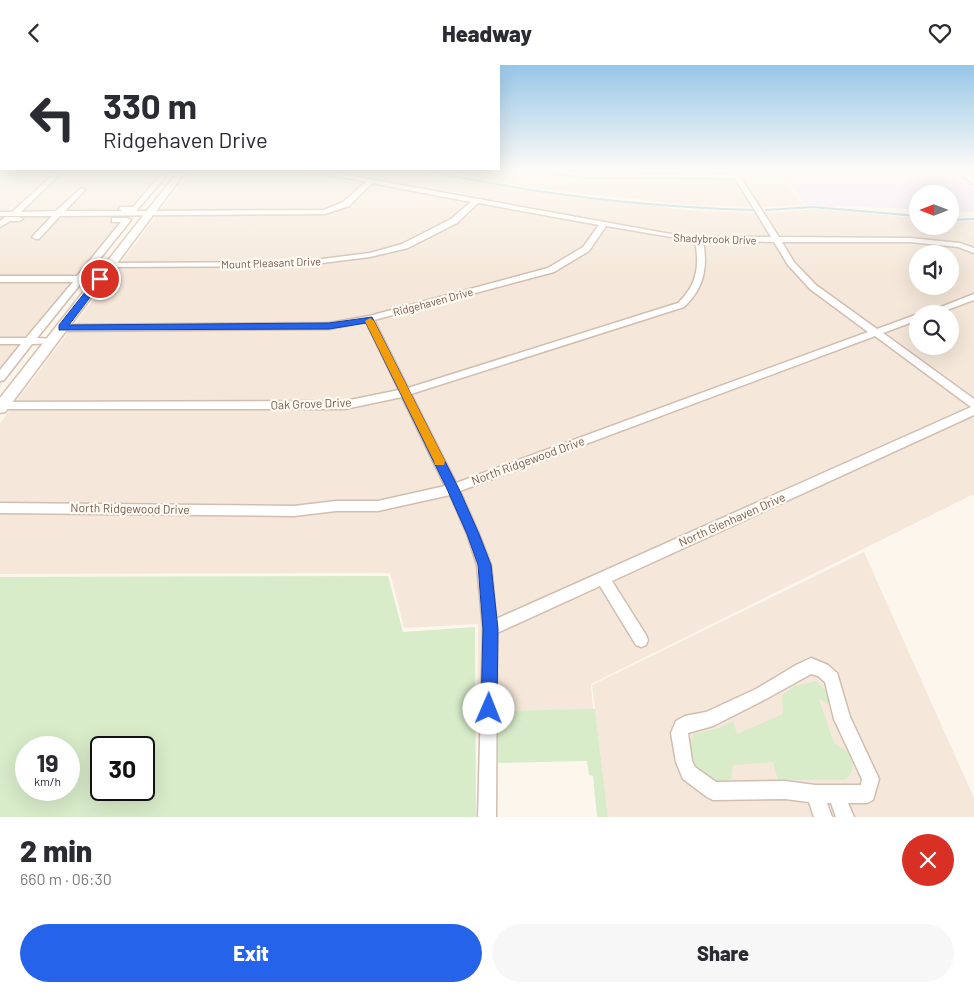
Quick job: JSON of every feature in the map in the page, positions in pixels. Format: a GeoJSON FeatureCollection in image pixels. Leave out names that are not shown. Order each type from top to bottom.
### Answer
{"type":"FeatureCollection","features":[{"type":"Feature","properties":{"kind":"main road"},"geometry":{"type":"LineString","coordinates":[[1,407],[156,205]]}},
{"type":"Feature","properties":{"kind":"street"},"geometry":{"type":"LineString","coordinates":[[17,211],[23,205]]}},
{"type":"Feature","properties":{"kind":"street"},"geometry":{"type":"LineString","coordinates":[[36,237],[67,205]]}},
{"type":"Feature","properties":{"kind":"street"},"geometry":{"type":"LineString","coordinates":[[0,225],[8,219],[135,209],[138,205]]}},
{"type":"Feature","properties":{"kind":"street"},"geometry":{"type":"LineString","coordinates":[[59,214],[325,213],[343,205]]}},
{"type":"Feature","properties":{"kind":"street","name":"Mount Pleasant Drive"},"geometry":{"type":"LineString","coordinates":[[110,265],[298,264],[370,255],[405,246],[454,221],[472,205]]}},
{"type":"Feature","properties":{"kind":"street","name":"Shadybrook Drive"},"geometry":{"type":"LineString","coordinates":[[498,205],[661,236],[699,240],[910,240],[953,244],[974,251]]}},
{"type":"Feature","properties":{"kind":"street"},"geometry":{"type":"LineString","coordinates":[[755,205],[791,263],[813,287],[974,404]]}},
{"type":"Feature","properties":{"kind":"street"},"geometry":{"type":"LineString","coordinates":[[0,214],[17,211],[126,220],[0,377]]}},
{"type":"Feature","properties":{"kind":"street","name":"Ridgehaven Drive"},"geometry":{"type":"LineString","coordinates":[[62,328],[329,326],[369,319],[551,270],[586,249],[603,225]]}},
{"type":"Feature","properties":{"kind":"street","name":"Oak Grove Drive"},"geometry":{"type":"LineString","coordinates":[[1,407],[345,405],[406,392],[681,305],[692,296],[698,287],[702,255],[699,240]]}},
{"type":"Feature","properties":{"kind":"street"},"geometry":{"type":"LineString","coordinates":[[0,279],[100,279]]}},
{"type":"Feature","properties":{"kind":"street"},"geometry":{"type":"LineString","coordinates":[[952,305],[974,297]]}},
{"type":"Feature","properties":{"kind":"street"},"geometry":{"type":"LineString","coordinates":[[369,319],[453,489],[473,534],[484,565],[490,629],[487,817]]}},
{"type":"Feature","properties":{"kind":"street","name":"North Ridgewood Drive"},"geometry":{"type":"LineString","coordinates":[[0,508],[294,511],[336,507],[378,507],[453,489],[909,320]]}},
{"type":"Feature","properties":{"kind":"street"},"geometry":{"type":"LineString","coordinates":[[0,341],[52,341]]}},
{"type":"Feature","properties":{"kind":"street","name":"North Glenhaven Drive"},"geometry":{"type":"LineString","coordinates":[[490,629],[974,410]]}},
{"type":"Feature","properties":{"kind":"street"},"geometry":{"type":"LineString","coordinates":[[603,579],[641,640]]}},
{"type":"Feature","properties":{"kind":"street"},"geometry":{"type":"LineString","coordinates":[[811,666],[823,670],[832,678],[842,719],[871,779],[867,794],[836,794],[815,794],[785,790],[713,791],[699,783],[689,773],[680,746],[679,733],[682,727],[691,722],[707,720],[761,694],[801,670],[811,666]]}},
{"type":"Feature","properties":{"kind":"street"},"geometry":{"type":"LineString","coordinates":[[815,794],[824,817]]}},
{"type":"Feature","properties":{"kind":"street"},"geometry":{"type":"LineString","coordinates":[[836,794],[845,817]]}},
{"type":"Feature","properties":{"kind":"shaded area"},"geometry":{"type":"Polygon","coordinates":[[[0,205],[16,205],[0,220],[0,205]]]}},
{"type":"Feature","properties":{"kind":"shaded area"},"geometry":{"type":"Polygon","coordinates":[[[18,205],[145,205],[140,211],[12,211],[18,205]]]}},
{"type":"Feature","properties":{"kind":"shaded area"},"geometry":{"type":"Polygon","coordinates":[[[165,205],[648,205],[688,210],[764,213],[817,209],[909,217],[909,235],[959,235],[959,222],[974,221],[974,494],[591,684],[593,710],[477,711],[478,624],[404,628],[390,573],[0,574],[0,423],[165,205]]]}},
{"type":"Feature","properties":{"kind":"shaded area"},"geometry":{"type":"Polygon","coordinates":[[[691,205],[801,205],[768,207],[691,205]]]}},
{"type":"Feature","properties":{"kind":"shaded area"},"geometry":{"type":"Polygon","coordinates":[[[808,205],[909,205],[909,209],[808,205]]]}},
{"type":"Feature","properties":{"kind":"shaded area"},"geometry":{"type":"Polygon","coordinates":[[[959,205],[974,205],[974,212],[959,211],[959,205]]]}},
{"type":"Feature","properties":{"kind":"shaded area"},"geometry":{"type":"Polygon","coordinates":[[[5,217],[135,217],[0,387],[0,222],[5,217]]]}},
{"type":"Feature","properties":{"kind":"shaded area"},"geometry":{"type":"Polygon","coordinates":[[[864,552],[974,798],[974,817],[608,817],[592,685],[864,552]]]}},
{"type":"Feature","properties":{"kind":"green space"},"geometry":{"type":"Polygon","coordinates":[[[388,576],[403,632],[475,627],[476,817],[0,817],[0,577],[388,576]]]}},
{"type":"Feature","properties":{"kind":"green space"},"geometry":{"type":"Polygon","coordinates":[[[816,681],[829,693],[833,707],[819,699],[834,743],[851,754],[852,768],[846,780],[778,780],[773,762],[733,765],[731,779],[714,782],[702,776],[691,758],[690,745],[694,734],[719,728],[733,721],[737,734],[783,714],[782,695],[795,686],[816,681]]]}},
{"type":"Feature","properties":{"kind":"green space"},"geometry":{"type":"Polygon","coordinates":[[[595,709],[608,817],[597,817],[593,776],[589,775],[587,761],[498,763],[497,711],[595,709]]]}},
{"type":"Feature","properties":{"kind":"waterway"},"geometry":{"type":"LineString","coordinates":[[663,205],[755,210]]}},
{"type":"Feature","properties":{"kind":"waterway"},"geometry":{"type":"LineString","coordinates":[[766,210],[813,207],[909,215]]}},
{"type":"Feature","properties":{"kind":"waterway"},"geometry":{"type":"LineString","coordinates":[[959,220],[974,219]]}},
{"type":"Feature","properties":{"kind":"slow traffic"},"geometry":{"type":"LineString","coordinates":[[370,321],[439,461]]}},
{"type":"Feature","properties":{"kind":"route"},"geometry":{"type":"LineString","coordinates":[[100,279],[62,328],[329,326],[369,319],[453,489],[473,534],[484,565],[490,629],[489,709]]}}]}
